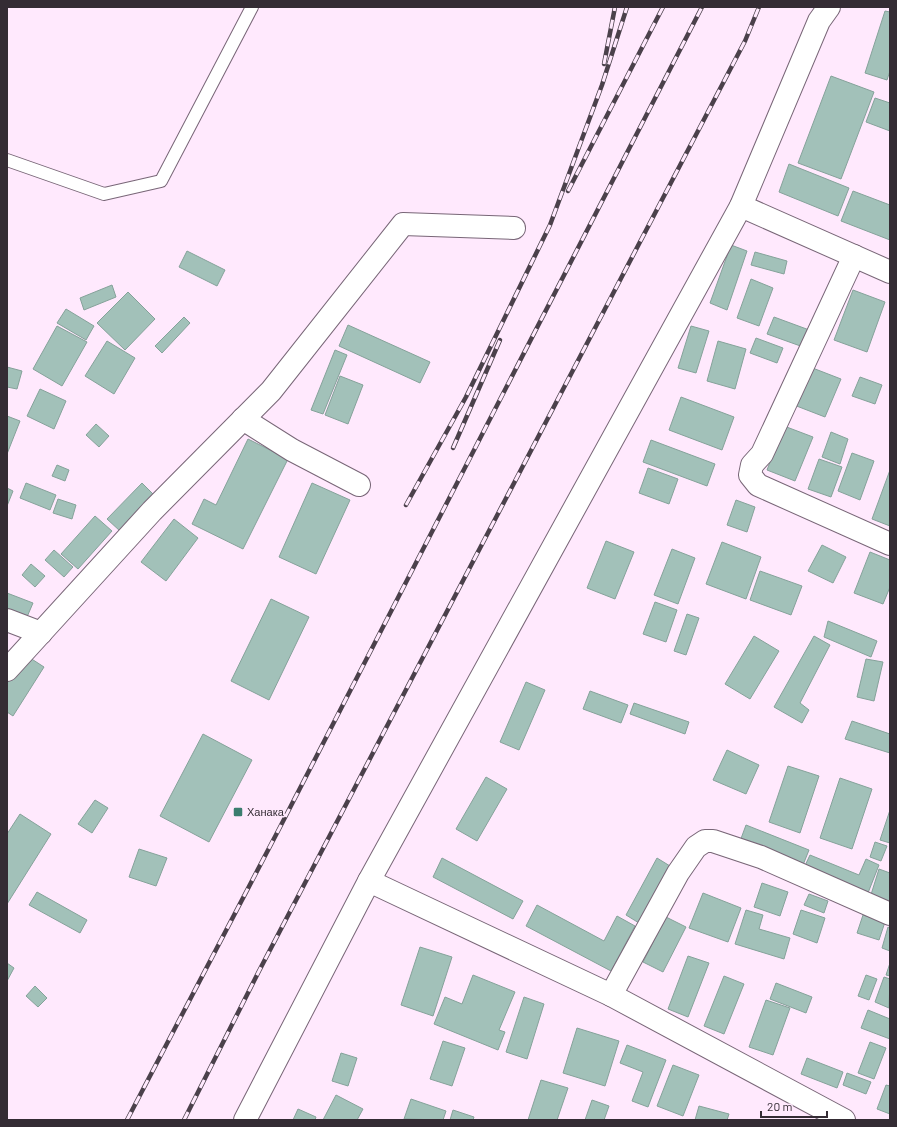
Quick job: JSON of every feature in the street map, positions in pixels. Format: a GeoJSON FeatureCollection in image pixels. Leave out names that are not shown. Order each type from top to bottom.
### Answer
{"type":"FeatureCollection","features":[{"type":"Feature","properties":{"kind":"street"},"geometry":{"type":"LineString","coordinates":[[245,1120],[369,881],[741,206],[819,21],[829,7]]}},
{"type":"Feature","properties":{"kind":"street"},"geometry":{"type":"LineString","coordinates":[[741,206],[890,272]]}},
{"type":"Feature","properties":{"kind":"street"},"geometry":{"type":"LineString","coordinates":[[7,670],[152,511],[271,391],[403,224],[514,228]]}},
{"type":"Feature","properties":{"kind":"street"},"geometry":{"type":"LineString","coordinates":[[854,256],[762,454],[752,465],[750,475],[758,485],[890,544]]}},
{"type":"Feature","properties":{"kind":"street"},"geometry":{"type":"LineString","coordinates":[[243,419],[292,450],[359,485]]}},
{"type":"Feature","properties":{"kind":"street"},"geometry":{"type":"LineString","coordinates":[[7,620],[41,633]]}},
{"type":"Feature","properties":{"kind":"street"},"geometry":{"type":"LineString","coordinates":[[611,995],[678,873],[696,846],[705,841],[713,841],[761,857],[890,914]]}},
{"type":"Feature","properties":{"kind":"street"},"geometry":{"type":"LineString","coordinates":[[369,881],[611,995],[844,1120]]}},
{"type":"Feature","properties":{"kind":"lane"},"geometry":{"type":"LineString","coordinates":[[7,160],[104,194],[161,181],[252,7]]}},
{"type":"Feature","properties":{"kind":"building"},"geometry":{"type":"Polygon","coordinates":[[[885,11],[890,12],[890,71],[887,80],[865,73],[885,11]]]}},
{"type":"Feature","properties":{"kind":"building"},"geometry":{"type":"Polygon","coordinates":[[[831,76],[874,92],[841,179],[798,163],[831,76]]]}},
{"type":"Feature","properties":{"kind":"building"},"geometry":{"type":"Polygon","coordinates":[[[875,98],[890,103],[890,131],[866,122],[875,98]]]}},
{"type":"Feature","properties":{"kind":"building"},"geometry":{"type":"Polygon","coordinates":[[[789,164],[849,188],[838,216],[779,192],[789,164]]]}},
{"type":"Feature","properties":{"kind":"building"},"geometry":{"type":"Polygon","coordinates":[[[853,191],[890,205],[890,240],[841,221],[853,191]]]}},
{"type":"Feature","properties":{"kind":"building"},"geometry":{"type":"Polygon","coordinates":[[[731,245],[747,251],[727,310],[710,303],[731,245]]]}},
{"type":"Feature","properties":{"kind":"building"},"geometry":{"type":"Polygon","coordinates":[[[187,251],[225,270],[217,286],[179,267],[187,251]]]}},
{"type":"Feature","properties":{"kind":"building"},"geometry":{"type":"Polygon","coordinates":[[[755,252],[787,261],[784,274],[751,265],[755,252]]]}},
{"type":"Feature","properties":{"kind":"building"},"geometry":{"type":"Polygon","coordinates":[[[751,279],[773,288],[759,326],[737,318],[751,279]]]}},
{"type":"Feature","properties":{"kind":"building"},"geometry":{"type":"Polygon","coordinates":[[[112,285],[116,297],[84,310],[80,298],[112,285]]]}},
{"type":"Feature","properties":{"kind":"building"},"geometry":{"type":"Polygon","coordinates":[[[853,290],[885,302],[867,352],[834,340],[853,290]]]}},
{"type":"Feature","properties":{"kind":"building"},"geometry":{"type":"Polygon","coordinates":[[[128,292],[155,319],[125,350],[97,323],[128,292]]]}},
{"type":"Feature","properties":{"kind":"building"},"geometry":{"type":"Polygon","coordinates":[[[66,309],[94,326],[86,340],[57,323],[66,309]]]}},
{"type":"Feature","properties":{"kind":"building"},"geometry":{"type":"Polygon","coordinates":[[[184,317],[190,323],[162,353],[155,346],[184,317]]]}},
{"type":"Feature","properties":{"kind":"building"},"geometry":{"type":"Polygon","coordinates":[[[774,317],[812,331],[806,348],[767,334],[774,317]]]}},
{"type":"Feature","properties":{"kind":"building"},"geometry":{"type":"Polygon","coordinates":[[[348,325],[430,362],[420,383],[339,346],[348,325]]]}},
{"type":"Feature","properties":{"kind":"building"},"geometry":{"type":"Polygon","coordinates":[[[57,326],[87,342],[62,386],[33,369],[57,326]]]}},
{"type":"Feature","properties":{"kind":"building"},"geometry":{"type":"Polygon","coordinates":[[[691,326],[709,331],[696,373],[678,368],[691,326]]]}},
{"type":"Feature","properties":{"kind":"building"},"geometry":{"type":"Polygon","coordinates":[[[756,338],[783,348],[777,363],[750,353],[756,338]]]}},
{"type":"Feature","properties":{"kind":"building"},"geometry":{"type":"Polygon","coordinates":[[[107,341],[135,358],[114,394],[85,376],[107,341]]]}},
{"type":"Feature","properties":{"kind":"building"},"geometry":{"type":"Polygon","coordinates":[[[718,341],[746,349],[735,389],[707,381],[718,341]]]}},
{"type":"Feature","properties":{"kind":"building"},"geometry":{"type":"Polygon","coordinates":[[[335,350],[347,355],[323,414],[311,410],[335,350]]]}},
{"type":"Feature","properties":{"kind":"building"},"geometry":{"type":"Polygon","coordinates":[[[7,367],[22,371],[17,389],[7,387],[7,367]]]}},
{"type":"Feature","properties":{"kind":"building"},"geometry":{"type":"Polygon","coordinates":[[[810,367],[841,379],[825,417],[794,405],[810,367]]]}},
{"type":"Feature","properties":{"kind":"building"},"geometry":{"type":"Polygon","coordinates":[[[340,376],[363,385],[348,424],[325,415],[340,376]]]}},
{"type":"Feature","properties":{"kind":"building"},"geometry":{"type":"Polygon","coordinates":[[[860,377],[882,385],[875,404],[852,396],[860,377]]]}},
{"type":"Feature","properties":{"kind":"building"},"geometry":{"type":"Polygon","coordinates":[[[40,389],[66,401],[54,429],[27,416],[40,389]]]}},
{"type":"Feature","properties":{"kind":"building"},"geometry":{"type":"Polygon","coordinates":[[[681,397],[734,417],[722,450],[669,430],[681,397]]]}},
{"type":"Feature","properties":{"kind":"building"},"geometry":{"type":"Polygon","coordinates":[[[7,416],[20,421],[7,454],[7,416]]]}},
{"type":"Feature","properties":{"kind":"building"},"geometry":{"type":"Polygon","coordinates":[[[96,424],[109,436],[99,447],[86,435],[96,424]]]}},
{"type":"Feature","properties":{"kind":"building"},"geometry":{"type":"Polygon","coordinates":[[[784,426],[813,437],[795,481],[767,470],[784,426]]]}},
{"type":"Feature","properties":{"kind":"building"},"geometry":{"type":"Polygon","coordinates":[[[831,432],[848,439],[840,464],[822,457],[831,432]]]}},
{"type":"Feature","properties":{"kind":"building"},"geometry":{"type":"Polygon","coordinates":[[[248,439],[288,459],[243,549],[192,524],[204,499],[216,505],[248,439]]]}},
{"type":"Feature","properties":{"kind":"building"},"geometry":{"type":"Polygon","coordinates":[[[651,440],[715,464],[707,486],[643,462],[651,440]]]}},
{"type":"Feature","properties":{"kind":"building"},"geometry":{"type":"Polygon","coordinates":[[[852,453],[874,461],[860,500],[838,491],[852,453]]]}},
{"type":"Feature","properties":{"kind":"building"},"geometry":{"type":"Polygon","coordinates":[[[819,459],[842,467],[831,497],[808,489],[819,459]]]}},
{"type":"Feature","properties":{"kind":"building"},"geometry":{"type":"Polygon","coordinates":[[[57,465],[69,470],[65,481],[52,476],[57,465]]]}},
{"type":"Feature","properties":{"kind":"building"},"geometry":{"type":"Polygon","coordinates":[[[648,468],[678,479],[669,504],[639,493],[648,468]]]}},
{"type":"Feature","properties":{"kind":"building"},"geometry":{"type":"Polygon","coordinates":[[[890,470],[890,526],[872,519],[890,470]]]}},
{"type":"Feature","properties":{"kind":"building"},"geometry":{"type":"Polygon","coordinates":[[[26,483],[56,495],[50,510],[20,498],[26,483]]]}},
{"type":"Feature","properties":{"kind":"building"},"geometry":{"type":"Polygon","coordinates":[[[142,483],[154,495],[120,531],[107,519],[142,483]]]}},
{"type":"Feature","properties":{"kind":"building"},"geometry":{"type":"Polygon","coordinates":[[[312,483],[350,500],[316,574],[279,557],[312,483]]]}},
{"type":"Feature","properties":{"kind":"building"},"geometry":{"type":"Polygon","coordinates":[[[7,488],[13,491],[7,506],[7,488]]]}},
{"type":"Feature","properties":{"kind":"building"},"geometry":{"type":"Polygon","coordinates":[[[58,499],[76,505],[72,519],[53,513],[58,499]]]}},
{"type":"Feature","properties":{"kind":"building"},"geometry":{"type":"Polygon","coordinates":[[[736,500],[755,507],[747,532],[727,525],[736,500]]]}},
{"type":"Feature","properties":{"kind":"building"},"geometry":{"type":"Polygon","coordinates":[[[95,516],[112,531],[78,569],[61,554],[95,516]]]}},
{"type":"Feature","properties":{"kind":"building"},"geometry":{"type":"Polygon","coordinates":[[[174,519],[198,538],[166,581],[141,562],[174,519]]]}},
{"type":"Feature","properties":{"kind":"building"},"geometry":{"type":"Polygon","coordinates":[[[606,541],[634,552],[615,599],[587,588],[606,541]]]}},
{"type":"Feature","properties":{"kind":"building"},"geometry":{"type":"Polygon","coordinates":[[[722,542],[761,557],[746,599],[706,584],[722,542]]]}},
{"type":"Feature","properties":{"kind":"building"},"geometry":{"type":"Polygon","coordinates":[[[822,545],[846,557],[833,583],[808,571],[822,545]]]}},
{"type":"Feature","properties":{"kind":"building"},"geometry":{"type":"Polygon","coordinates":[[[672,549],[695,558],[678,604],[654,595],[672,549]]]}},
{"type":"Feature","properties":{"kind":"building"},"geometry":{"type":"Polygon","coordinates":[[[54,550],[73,567],[64,577],[45,560],[54,550]]]}},
{"type":"Feature","properties":{"kind":"building"},"geometry":{"type":"Polygon","coordinates":[[[870,552],[890,560],[890,587],[883,604],[854,593],[870,552]]]}},
{"type":"Feature","properties":{"kind":"building"},"geometry":{"type":"Polygon","coordinates":[[[31,564],[45,576],[35,587],[22,575],[31,564]]]}},
{"type":"Feature","properties":{"kind":"building"},"geometry":{"type":"Polygon","coordinates":[[[760,571],[802,586],[791,615],[750,600],[760,571]]]}},
{"type":"Feature","properties":{"kind":"building"},"geometry":{"type":"Polygon","coordinates":[[[7,593],[33,603],[27,617],[7,609],[7,593]]]}},
{"type":"Feature","properties":{"kind":"building"},"geometry":{"type":"Polygon","coordinates":[[[271,599],[309,617],[269,700],[231,681],[271,599]]]}},
{"type":"Feature","properties":{"kind":"building"},"geometry":{"type":"Polygon","coordinates":[[[655,602],[677,610],[666,642],[643,634],[655,602]]]}},
{"type":"Feature","properties":{"kind":"building"},"geometry":{"type":"Polygon","coordinates":[[[687,614],[699,618],[686,655],[674,651],[687,614]]]}},
{"type":"Feature","properties":{"kind":"building"},"geometry":{"type":"Polygon","coordinates":[[[828,621],[877,641],[871,657],[824,637],[828,621]]]}},
{"type":"Feature","properties":{"kind":"building"},"geometry":{"type":"Polygon","coordinates":[[[754,636],[779,651],[750,699],[725,684],[754,636]]]}},
{"type":"Feature","properties":{"kind":"building"},"geometry":{"type":"Polygon","coordinates":[[[814,636],[830,645],[800,703],[809,710],[802,723],[774,707],[814,636]]]}},
{"type":"Feature","properties":{"kind":"building"},"geometry":{"type":"Polygon","coordinates":[[[24,654],[44,667],[13,716],[7,712],[7,680],[24,654]]]}},
{"type":"Feature","properties":{"kind":"building"},"geometry":{"type":"Polygon","coordinates":[[[866,659],[883,662],[874,701],[857,697],[866,659]]]}},
{"type":"Feature","properties":{"kind":"building"},"geometry":{"type":"Polygon","coordinates":[[[526,682],[545,690],[519,750],[500,742],[526,682]]]}},
{"type":"Feature","properties":{"kind":"building"},"geometry":{"type":"Polygon","coordinates":[[[590,691],[628,705],[621,723],[583,709],[590,691]]]}},
{"type":"Feature","properties":{"kind":"building"},"geometry":{"type":"Polygon","coordinates":[[[634,703],[689,722],[685,734],[630,714],[634,703]]]}},
{"type":"Feature","properties":{"kind":"building"},"geometry":{"type":"Polygon","coordinates":[[[852,721],[890,734],[890,753],[845,739],[852,721]]]}},
{"type":"Feature","properties":{"kind":"building"},"geometry":{"type":"Polygon","coordinates":[[[203,734],[252,760],[209,842],[160,816],[203,734]]]}},
{"type":"Feature","properties":{"kind":"building"},"geometry":{"type":"Polygon","coordinates":[[[727,750],[759,765],[746,794],[713,780],[727,750]]]}},
{"type":"Feature","properties":{"kind":"building"},"geometry":{"type":"Polygon","coordinates":[[[788,766],[819,776],[800,833],[769,822],[788,766]]]}},
{"type":"Feature","properties":{"kind":"building"},"geometry":{"type":"Polygon","coordinates":[[[486,777],[507,789],[477,841],[456,829],[486,777]]]}},
{"type":"Feature","properties":{"kind":"building"},"geometry":{"type":"Polygon","coordinates":[[[840,778],[872,789],[852,849],[820,838],[840,778]]]}},
{"type":"Feature","properties":{"kind":"building"},"geometry":{"type":"Polygon","coordinates":[[[95,800],[108,808],[92,833],[78,824],[95,800]]]}},
{"type":"Feature","properties":{"kind":"building"},"geometry":{"type":"Polygon","coordinates":[[[890,810],[890,843],[880,840],[890,810]]]}},
{"type":"Feature","properties":{"kind":"building"},"geometry":{"type":"Polygon","coordinates":[[[20,814],[51,834],[7,904],[7,834],[20,814]]]}},
{"type":"Feature","properties":{"kind":"building"},"geometry":{"type":"Polygon","coordinates":[[[746,825],[809,850],[801,870],[739,844],[746,825]]]}},
{"type":"Feature","properties":{"kind":"building"},"geometry":{"type":"Polygon","coordinates":[[[875,842],[887,846],[881,861],[870,857],[875,842]]]}},
{"type":"Feature","properties":{"kind":"building"},"geometry":{"type":"Polygon","coordinates":[[[139,849],[167,858],[156,886],[129,877],[139,849]]]}},
{"type":"Feature","properties":{"kind":"building"},"geometry":{"type":"Polygon","coordinates":[[[810,855],[859,875],[866,859],[879,865],[866,898],[802,872],[810,855]]]}},
{"type":"Feature","properties":{"kind":"building"},"geometry":{"type":"Polygon","coordinates":[[[442,858],[523,901],[513,919],[433,877],[442,858]]]}},
{"type":"Feature","properties":{"kind":"building"},"geometry":{"type":"Polygon","coordinates":[[[657,858],[670,866],[639,923],[626,915],[657,858]]]}},
{"type":"Feature","properties":{"kind":"building"},"geometry":{"type":"Polygon","coordinates":[[[879,869],[890,873],[890,908],[869,901],[879,869]]]}},
{"type":"Feature","properties":{"kind":"building"},"geometry":{"type":"Polygon","coordinates":[[[762,883],[788,892],[780,916],[754,907],[762,883]]]}},
{"type":"Feature","properties":{"kind":"building"},"geometry":{"type":"Polygon","coordinates":[[[37,892],[87,920],[80,933],[29,905],[37,892]]]}},
{"type":"Feature","properties":{"kind":"building"},"geometry":{"type":"Polygon","coordinates":[[[703,893],[741,908],[728,942],[689,928],[703,893]]]}},
{"type":"Feature","properties":{"kind":"building"},"geometry":{"type":"Polygon","coordinates":[[[809,894],[828,901],[824,913],[804,905],[809,894]]]}},
{"type":"Feature","properties":{"kind":"building"},"geometry":{"type":"Polygon","coordinates":[[[537,905],[604,941],[617,916],[635,926],[611,971],[526,926],[537,905]]]}},
{"type":"Feature","properties":{"kind":"building"},"geometry":{"type":"Polygon","coordinates":[[[746,910],[763,915],[759,929],[790,938],[784,959],[735,944],[746,910]]]}},
{"type":"Feature","properties":{"kind":"building"},"geometry":{"type":"Polygon","coordinates":[[[801,910],[825,918],[817,943],[793,934],[801,910]]]}},
{"type":"Feature","properties":{"kind":"building"},"geometry":{"type":"Polygon","coordinates":[[[863,915],[885,922],[879,940],[857,933],[863,915]]]}},
{"type":"Feature","properties":{"kind":"building"},"geometry":{"type":"Polygon","coordinates":[[[666,917],[686,927],[663,972],[643,962],[666,917]]]}},
{"type":"Feature","properties":{"kind":"building"},"geometry":{"type":"Polygon","coordinates":[[[888,927],[890,928],[890,951],[882,948],[888,927]]]}},
{"type":"Feature","properties":{"kind":"building"},"geometry":{"type":"Polygon","coordinates":[[[420,947],[452,957],[433,1016],[401,1005],[420,947]]]}},
{"type":"Feature","properties":{"kind":"building"},"geometry":{"type":"Polygon","coordinates":[[[688,956],[709,963],[688,1017],[668,1009],[688,956]]]}},
{"type":"Feature","properties":{"kind":"building"},"geometry":{"type":"Polygon","coordinates":[[[7,963],[14,968],[7,981],[7,963]]]}},
{"type":"Feature","properties":{"kind":"building"},"geometry":{"type":"Polygon","coordinates":[[[890,963],[890,976],[886,975],[890,963]]]}},
{"type":"Feature","properties":{"kind":"building"},"geometry":{"type":"Polygon","coordinates":[[[473,975],[515,992],[499,1030],[505,1032],[498,1050],[434,1024],[445,997],[462,1004],[473,975]]]}},
{"type":"Feature","properties":{"kind":"building"},"geometry":{"type":"Polygon","coordinates":[[[866,975],[877,979],[869,1000],[858,996],[866,975]]]}},
{"type":"Feature","properties":{"kind":"building"},"geometry":{"type":"Polygon","coordinates":[[[724,976],[744,984],[724,1034],[704,1026],[724,976]]]}},
{"type":"Feature","properties":{"kind":"building"},"geometry":{"type":"Polygon","coordinates":[[[884,977],[890,979],[889,1008],[875,1002],[884,977]]]}},
{"type":"Feature","properties":{"kind":"building"},"geometry":{"type":"Polygon","coordinates":[[[776,983],[812,997],[806,1013],[770,999],[776,983]]]}},
{"type":"Feature","properties":{"kind":"building"},"geometry":{"type":"Polygon","coordinates":[[[35,986],[47,998],[38,1007],[26,996],[35,986]]]}},
{"type":"Feature","properties":{"kind":"building"},"geometry":{"type":"Polygon","coordinates":[[[524,997],[544,1004],[527,1059],[506,1052],[524,997]]]}},
{"type":"Feature","properties":{"kind":"building"},"geometry":{"type":"Polygon","coordinates":[[[766,1000],[790,1008],[773,1055],[749,1047],[766,1000]]]}},
{"type":"Feature","properties":{"kind":"building"},"geometry":{"type":"Polygon","coordinates":[[[868,1010],[890,1019],[890,1039],[861,1028],[868,1010]]]}},
{"type":"Feature","properties":{"kind":"building"},"geometry":{"type":"Polygon","coordinates":[[[577,1028],[619,1041],[605,1086],[563,1073],[577,1028]]]}},
{"type":"Feature","properties":{"kind":"building"},"geometry":{"type":"Polygon","coordinates":[[[443,1041],[465,1048],[452,1086],[430,1079],[443,1041]]]}},
{"type":"Feature","properties":{"kind":"building"},"geometry":{"type":"Polygon","coordinates":[[[870,1042],[886,1048],[874,1079],[858,1073],[870,1042]]]}},
{"type":"Feature","properties":{"kind":"building"},"geometry":{"type":"Polygon","coordinates":[[[627,1045],[666,1060],[648,1107],[632,1101],[643,1072],[620,1063],[627,1045]]]}},
{"type":"Feature","properties":{"kind":"building"},"geometry":{"type":"Polygon","coordinates":[[[341,1053],[357,1058],[348,1086],[332,1081],[341,1053]]]}},
{"type":"Feature","properties":{"kind":"building"},"geometry":{"type":"Polygon","coordinates":[[[807,1058],[843,1072],[837,1088],[801,1074],[807,1058]]]}},
{"type":"Feature","properties":{"kind":"building"},"geometry":{"type":"Polygon","coordinates":[[[673,1065],[699,1075],[683,1116],[657,1106],[673,1065]]]}},
{"type":"Feature","properties":{"kind":"building"},"geometry":{"type":"Polygon","coordinates":[[[847,1073],[871,1082],[866,1094],[843,1085],[847,1073]]]}},
{"type":"Feature","properties":{"kind":"building"},"geometry":{"type":"Polygon","coordinates":[[[541,1080],[568,1088],[557,1120],[528,1120],[541,1080]]]}},
{"type":"Feature","properties":{"kind":"building"},"geometry":{"type":"Polygon","coordinates":[[[886,1085],[890,1086],[890,1114],[877,1109],[886,1085]]]}},
{"type":"Feature","properties":{"kind":"building"},"geometry":{"type":"Polygon","coordinates":[[[336,1095],[363,1109],[357,1120],[323,1120],[336,1095]]]}},
{"type":"Feature","properties":{"kind":"building"},"geometry":{"type":"Polygon","coordinates":[[[411,1099],[446,1111],[443,1120],[404,1119],[411,1099]]]}},
{"type":"Feature","properties":{"kind":"building"},"geometry":{"type":"Polygon","coordinates":[[[592,1100],[609,1106],[604,1120],[585,1120],[592,1100]]]}},
{"type":"Feature","properties":{"kind":"building"},"geometry":{"type":"Polygon","coordinates":[[[699,1106],[729,1114],[727,1120],[695,1120],[699,1106]]]}},
{"type":"Feature","properties":{"kind":"building"},"geometry":{"type":"Polygon","coordinates":[[[298,1109],[316,1117],[315,1120],[293,1120],[298,1109]]]}},
{"type":"Feature","properties":{"kind":"building"},"geometry":{"type":"Polygon","coordinates":[[[453,1110],[474,1117],[473,1120],[450,1120],[453,1110]]]}},
{"type":"Feature","properties":{"kind":"railway"},"geometry":{"type":"LineString","coordinates":[[604,64],[615,7]]}},
{"type":"Feature","properties":{"kind":"railway"},"geometry":{"type":"LineString","coordinates":[[406,505],[466,397],[550,225],[602,85],[627,7]]}},
{"type":"Feature","properties":{"kind":"railway"},"geometry":{"type":"LineString","coordinates":[[568,191],[663,7]]}},
{"type":"Feature","properties":{"kind":"railway"},"geometry":{"type":"LineString","coordinates":[[127,1120],[278,831],[702,7]]}},
{"type":"Feature","properties":{"kind":"railway"},"geometry":{"type":"LineString","coordinates":[[184,1120],[259,971],[745,41],[759,7]]}},
{"type":"Feature","properties":{"kind":"railway"},"geometry":{"type":"LineString","coordinates":[[453,448],[500,340]]}},
{"type":"Feature","properties":{"kind":"place","name":"Ханака"},"geometry":{"type":"Point","coordinates":[238,812]}}]}
